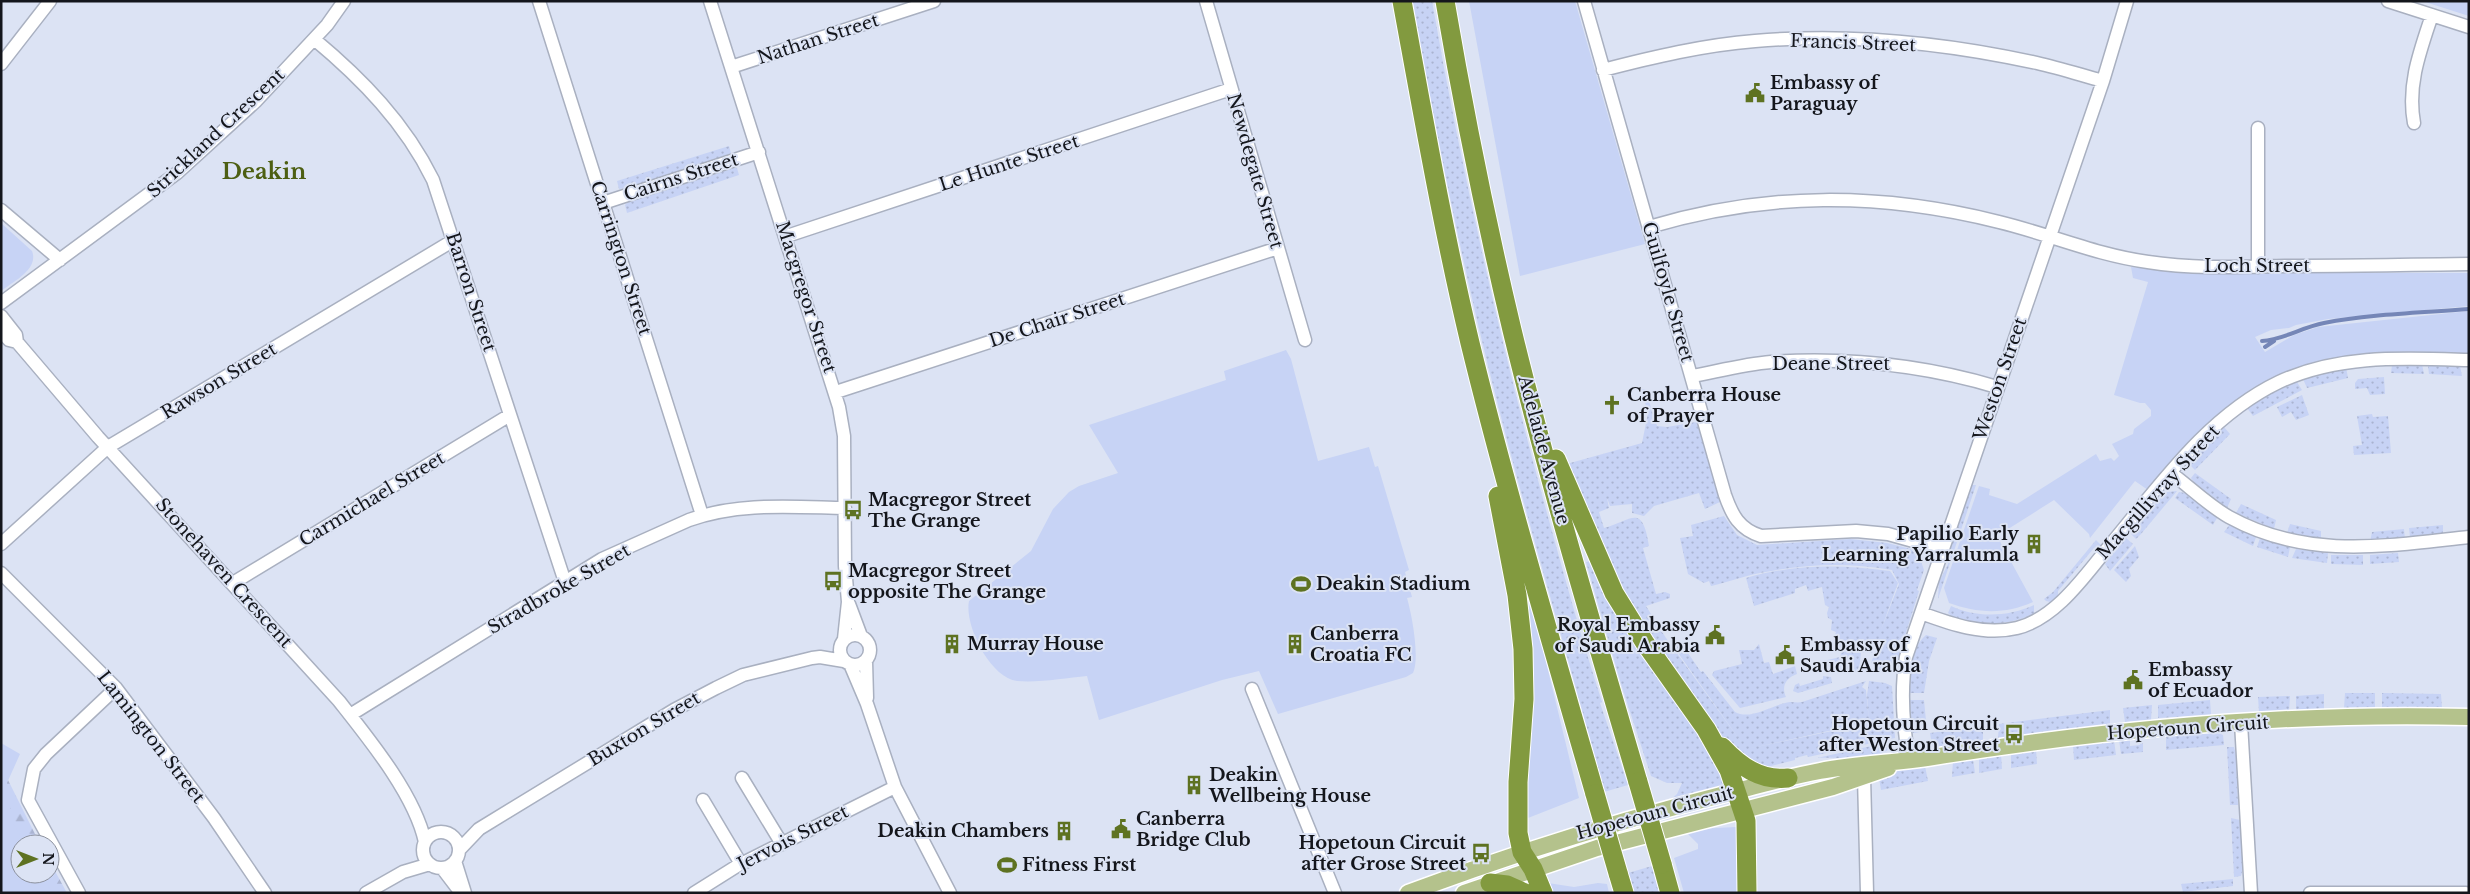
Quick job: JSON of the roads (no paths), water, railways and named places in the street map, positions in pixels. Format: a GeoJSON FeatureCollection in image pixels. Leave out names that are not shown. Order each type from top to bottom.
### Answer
{"type":"FeatureCollection","features":[{"type":"Feature","properties":{"kind":"highway"},"geometry":{"type":"LineString","coordinates":[[1395,1],[1412,54]]}},
{"type":"Feature","properties":{"kind":"highway"},"geometry":{"type":"LineString","coordinates":[[1402,1],[1470,342],[1483,424],[1510,552],[1522,629],[1524,699],[1518,826],[1522,852],[1533,869],[1543,893]]}},
{"type":"Feature","properties":{"kind":"highway","name":"Adelaide Avenue"},"geometry":{"type":"LineString","coordinates":[[1447,5],[1476,168],[1526,385],[1553,489],[1670,893]]}},
{"type":"Feature","properties":{"kind":"highway"},"geometry":{"type":"LineString","coordinates":[[1470,342],[1526,555],[1624,893]]}},
{"type":"Feature","properties":{"kind":"highway"},"geometry":{"type":"LineString","coordinates":[[1526,385],[1570,494],[1614,593],[1650,650],[1706,729],[1721,754],[1743,809],[1748,837],[1747,893]]}},
{"type":"Feature","properties":{"kind":"highway"},"geometry":{"type":"LineString","coordinates":[[1706,729],[1733,758],[1751,771],[1771,778],[1788,778]]}},
{"type":"Feature","properties":{"kind":"highway"},"geometry":{"type":"LineString","coordinates":[[1490,883],[1507,885],[1525,893]]}},
{"type":"Feature","properties":{"kind":"main road","name":"Hopetoun Circuit"},"geometry":{"type":"LineString","coordinates":[[1464,893],[1597,848],[1743,809],[1862,771],[1909,760],[2060,739],[2241,723],[2379,717],[2469,717]]}},
{"type":"Feature","properties":{"kind":"main road","name":"Hopetoun Circuit"},"geometry":{"type":"LineString","coordinates":[[1417,891],[1522,852],[1623,821],[1788,778],[1862,771]]}},
{"type":"Feature","properties":{"kind":"street"},"geometry":{"type":"LineString","coordinates":[[1,64],[50,1]]}},
{"type":"Feature","properties":{"kind":"street","name":"Strickland Crescent"},"geometry":{"type":"LineString","coordinates":[[1,304],[177,173],[256,101],[314,38],[344,1]]}},
{"type":"Feature","properties":{"kind":"street","name":"Carrington Street"},"geometry":{"type":"LineString","coordinates":[[539,1],[702,515]]}},
{"type":"Feature","properties":{"kind":"street","name":"Macgregor Street"},"geometry":{"type":"LineString","coordinates":[[710,1],[836,392],[844,436],[845,566],[848,602],[843,641]]}},
{"type":"Feature","properties":{"kind":"street","name":"Nathan Street"},"geometry":{"type":"LineString","coordinates":[[731,67],[934,1]]}},
{"type":"Feature","properties":{"kind":"street","name":"Newdegate Street"},"geometry":{"type":"LineString","coordinates":[[1206,1],[1305,340]]}},
{"type":"Feature","properties":{"kind":"street","name":"Guilfoyle Street"},"geometry":{"type":"LineString","coordinates":[[1584,1],[1730,508],[1736,520],[1747,532],[1760,536],[1856,531],[1888,534],[1942,549]]}},
{"type":"Feature","properties":{"kind":"street","name":"Weston Street"},"geometry":{"type":"LineString","coordinates":[[1909,760],[1904,730],[1902,681],[1906,657],[2103,80],[2127,1]]}},
{"type":"Feature","properties":{"kind":"street"},"geometry":{"type":"LineString","coordinates":[[2388,1],[2469,27]]}},
{"type":"Feature","properties":{"kind":"street"},"geometry":{"type":"LineString","coordinates":[[2414,123],[2411,110],[2411,85],[2432,16]]}},
{"type":"Feature","properties":{"kind":"street","name":"Barron Street"},"geometry":{"type":"LineString","coordinates":[[314,38],[379,99],[403,128],[420,153],[433,180],[565,582]]}},
{"type":"Feature","properties":{"kind":"street","name":"Francis Street"},"geometry":{"type":"LineString","coordinates":[[1603,70],[1661,55],[1755,41],[1870,40],[1926,45],[2038,63],[2103,80]]}},
{"type":"Feature","properties":{"kind":"street","name":"Le Hunte Street"},"geometry":{"type":"LineString","coordinates":[[787,236],[1231,89]]}},
{"type":"Feature","properties":{"kind":"street"},"geometry":{"type":"LineString","coordinates":[[2258,128],[2258,267]]}},
{"type":"Feature","properties":{"kind":"street","name":"Cairns Street"},"geometry":{"type":"LineString","coordinates":[[603,203],[759,152]]}},
{"type":"Feature","properties":{"kind":"street","name":"Loch Street"},"geometry":{"type":"LineString","coordinates":[[1649,227],[1747,204],[1834,198],[1919,205],[2001,222],[2109,256],[2149,263],[2258,267],[2469,264]]}},
{"type":"Feature","properties":{"kind":"street"},"geometry":{"type":"LineString","coordinates":[[1,210],[60,260]]}},
{"type":"Feature","properties":{"kind":"street","name":"Rawson Street"},"geometry":{"type":"LineString","coordinates":[[1,544],[108,447],[454,240]]}},
{"type":"Feature","properties":{"kind":"street","name":"De Chair Street"},"geometry":{"type":"LineString","coordinates":[[836,392],[1278,248]]}},
{"type":"Feature","properties":{"kind":"street","name":"Stonehaven Crescent"},"geometry":{"type":"LineString","coordinates":[[1,316],[16,335],[17,342],[108,447],[233,583],[350,715],[418,814],[446,834]]}},
{"type":"Feature","properties":{"kind":"street","name":"Stonehaven Crescent"},"geometry":{"type":"LineString","coordinates":[[1,331],[9,340],[17,342]]}},
{"type":"Feature","properties":{"kind":"street","name":"Macgillivray Street"},"geometry":{"type":"LineString","coordinates":[[1921,613],[1971,629],[2003,630],[2030,624],[2058,605],[2171,473],[2208,433],[2240,406],[2279,382],[2338,363],[2357,360],[2387,358],[2469,360]]}},
{"type":"Feature","properties":{"kind":"street","name":"Deane Street"},"geometry":{"type":"LineString","coordinates":[[1693,376],[1770,362],[1864,361],[1950,373],[1997,387]]}},
{"type":"Feature","properties":{"kind":"street","name":"Carmichael Street"},"geometry":{"type":"LineString","coordinates":[[233,583],[510,415]]}},
{"type":"Feature","properties":{"kind":"street"},"geometry":{"type":"LineString","coordinates":[[2171,473],[2230,517],[2294,542],[2334,547],[2369,548],[2469,537]]}},
{"type":"Feature","properties":{"kind":"street","name":"Stradbroke Street"},"geometry":{"type":"LineString","coordinates":[[350,715],[602,559],[702,515],[756,506],[845,508]]}},
{"type":"Feature","properties":{"kind":"street","name":"Lamington Street"},"geometry":{"type":"LineString","coordinates":[[1,573],[116,688],[214,818],[265,893]]}},
{"type":"Feature","properties":{"kind":"street","name":"Macgregor Street"},"geometry":{"type":"LineString","coordinates":[[848,602],[861,636]]}},
{"type":"Feature","properties":{"kind":"street"},"geometry":{"type":"LineString","coordinates":[[867,704],[866,661],[870,654],[870,646],[866,639],[856,635],[843,641],[840,653],[847,662],[867,704],[895,787],[950,893]]}},
{"type":"Feature","properties":{"kind":"street","name":"Buxton Street"},"geometry":{"type":"LineString","coordinates":[[436,866],[457,856],[479,829],[674,710],[743,675],[820,657],[843,641]]}},
{"type":"Feature","properties":{"kind":"street","name":"Buxton Street"},"geometry":{"type":"LineString","coordinates":[[820,657],[847,662]]}},
{"type":"Feature","properties":{"kind":"street"},"geometry":{"type":"LineString","coordinates":[[847,662],[866,661]]}},
{"type":"Feature","properties":{"kind":"street"},"geometry":{"type":"LineString","coordinates":[[79,893],[28,800],[34,769],[46,754],[116,688]]}},
{"type":"Feature","properties":{"kind":"street"},"geometry":{"type":"LineString","coordinates":[[1252,689],[1335,893]]}},
{"type":"Feature","properties":{"kind":"street"},"geometry":{"type":"LineString","coordinates":[[2241,723],[2251,893]]}},
{"type":"Feature","properties":{"kind":"street"},"geometry":{"type":"LineString","coordinates":[[1862,771],[1867,893]]}},
{"type":"Feature","properties":{"kind":"street"},"geometry":{"type":"LineString","coordinates":[[742,778],[782,844]]}},
{"type":"Feature","properties":{"kind":"street","name":"Jervois Street"},"geometry":{"type":"LineString","coordinates":[[694,893],[742,864],[895,787]]}},
{"type":"Feature","properties":{"kind":"street"},"geometry":{"type":"LineString","coordinates":[[702,800],[742,864]]}},
{"type":"Feature","properties":{"kind":"street","name":"Stonehaven Crescent"},"geometry":{"type":"LineString","coordinates":[[418,814],[424,847],[436,866]]}},
{"type":"Feature","properties":{"kind":"street","name":"Buxton Street"},"geometry":{"type":"LineString","coordinates":[[424,847],[430,836],[479,829]]}},
{"type":"Feature","properties":{"kind":"street"},"geometry":{"type":"LineString","coordinates":[[446,834],[457,856],[466,893]]}},
{"type":"Feature","properties":{"kind":"street"},"geometry":{"type":"LineString","coordinates":[[403,872],[424,847]]}},
{"type":"Feature","properties":{"kind":"street"},"geometry":{"type":"LineString","coordinates":[[366,893],[403,872],[436,866],[461,893]]}},
{"type":"Feature","properties":{"kind":"street"},"geometry":{"type":"LineString","coordinates":[[2310,893],[2466,893]]}},
{"type":"Feature","properties":{"kind":"waterway"},"geometry":{"type":"LineString","coordinates":[[2262,341],[2316,325],[2342,320],[2469,309]]}},
{"type":"Feature","properties":{"kind":"waterway"},"geometry":{"type":"LineString","coordinates":[[2265,347],[2274,341]]}},
{"type":"Feature","properties":{"kind":"place","name":"Embassy of Paraguay"},"geometry":{"type":"Point","coordinates":[1755,93]}},
{"type":"Feature","properties":{"kind":"place","name":"Canberra House of Prayer"},"geometry":{"type":"Point","coordinates":[1612,405]}},
{"type":"Feature","properties":{"kind":"place","name":"Macgregor Street The Grange"},"geometry":{"type":"Point","coordinates":[853,510]}},
{"type":"Feature","properties":{"kind":"place","name":"Papilio Early Learning Yarralumla"},"geometry":{"type":"Point","coordinates":[2034,544]}},
{"type":"Feature","properties":{"kind":"place","name":"Macgregor Street opposite The Grange"},"geometry":{"type":"Point","coordinates":[833,581]}},
{"type":"Feature","properties":{"kind":"place","name":"Deakin Stadium"},"geometry":{"type":"Point","coordinates":[1301,584]}},
{"type":"Feature","properties":{"kind":"place","name":"Royal Embassy of Saudi Arabia"},"geometry":{"type":"Point","coordinates":[1715,635]}},
{"type":"Feature","properties":{"kind":"place","name":"Murray House"},"geometry":{"type":"Point","coordinates":[952,644]}},
{"type":"Feature","properties":{"kind":"place","name":"Canberra Croatia FC"},"geometry":{"type":"Point","coordinates":[1295,644]}},
{"type":"Feature","properties":{"kind":"place","name":"Embassy of Saudi Arabia"},"geometry":{"type":"Point","coordinates":[1785,655]}},
{"type":"Feature","properties":{"kind":"place","name":"Embassy of Ecuador"},"geometry":{"type":"Point","coordinates":[2133,680]}},
{"type":"Feature","properties":{"kind":"place","name":"Hopetoun Circuit after Weston Street"},"geometry":{"type":"Point","coordinates":[2014,734]}},
{"type":"Feature","properties":{"kind":"place","name":"Deakin Wellbeing House"},"geometry":{"type":"Point","coordinates":[1194,785]}},
{"type":"Feature","properties":{"kind":"place","name":"Canberra Bridge Club"},"geometry":{"type":"Point","coordinates":[1121,829]}},
{"type":"Feature","properties":{"kind":"place","name":"Deakin Chambers"},"geometry":{"type":"Point","coordinates":[1064,831]}},
{"type":"Feature","properties":{"kind":"place","name":"Hopetoun Circuit after Grose Street"},"geometry":{"type":"Point","coordinates":[1481,853]}},
{"type":"Feature","properties":{"kind":"place","name":"Fitness First"},"geometry":{"type":"Point","coordinates":[1007,865]}},
{"type":"Feature","properties":{"kind":"district","name":"Deakin"},"geometry":{"type":"Point","coordinates":[264,171]}}]}
